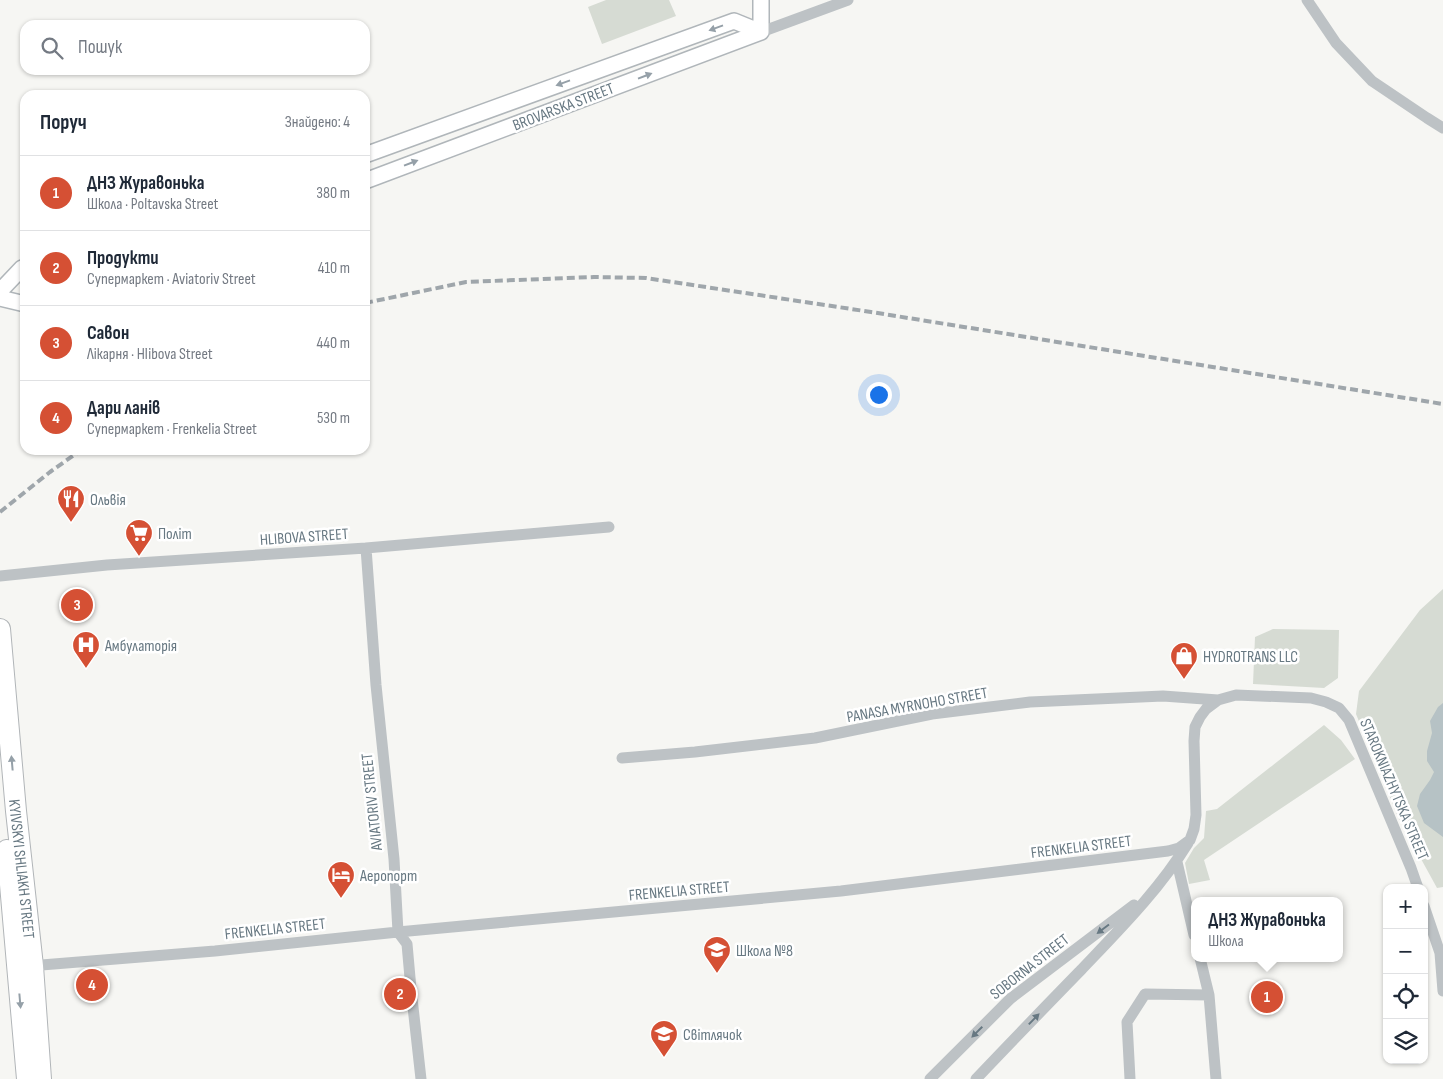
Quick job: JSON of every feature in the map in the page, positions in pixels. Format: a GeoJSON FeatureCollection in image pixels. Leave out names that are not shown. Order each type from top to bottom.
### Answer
{"type":"FeatureCollection","features":[{"type":"Feature","properties":{"kind":"highway","name":"KYIVSKYI SHLIAKH STREET"},"geometry":{"type":"LineString","coordinates":[[0,629],[16,811],[25,966],[27,1079]]}},
{"type":"Feature","properties":{"kind":"highway","name":"KYIVSKYI SHLIAKH STREET"},"geometry":{"type":"LineString","coordinates":[[0,778],[41,1079]]}},
{"type":"Feature","properties":{"kind":"street"},"geometry":{"type":"LineString","coordinates":[[761,0],[761,32]]}},
{"type":"Feature","properties":{"kind":"street","name":"BROVARSKA STREET"},"geometry":{"type":"LineString","coordinates":[[370,178],[848,0]]}},
{"type":"Feature","properties":{"kind":"street"},"geometry":{"type":"LineString","coordinates":[[1308,0],[1336,43],[1372,81],[1443,128]]}},
{"type":"Feature","properties":{"kind":"street","name":"BROVARSKA STREET"},"geometry":{"type":"LineString","coordinates":[[370,153],[734,21],[761,32]]}},
{"type":"Feature","properties":{"kind":"street"},"geometry":{"type":"LineString","coordinates":[[0,292],[20,270]]}},
{"type":"Feature","properties":{"kind":"street"},"geometry":{"type":"LineString","coordinates":[[0,298],[20,303]]}},
{"type":"Feature","properties":{"kind":"street","name":"HLIBOVA STREET"},"geometry":{"type":"LineString","coordinates":[[0,576],[107,565],[366,548],[609,527]]}},
{"type":"Feature","properties":{"kind":"street","name":"AVIATORIV STREET"},"geometry":{"type":"LineString","coordinates":[[366,548],[376,685],[394,860],[398,932],[407,944],[421,1079]]}},
{"type":"Feature","properties":{"kind":"street","name":"PANASA MYRNOHO STREET"},"geometry":{"type":"LineString","coordinates":[[622,758],[695,752],[815,738],[932,714],[1030,702],[1163,696],[1218,700]]}},
{"type":"Feature","properties":{"kind":"street","name":"STAROKNIAZHYTSKA STREET"},"geometry":{"type":"LineString","coordinates":[[1218,700],[1236,696],[1296,697],[1326,702],[1339,708],[1349,720],[1417,884]]}},
{"type":"Feature","properties":{"kind":"street"},"geometry":{"type":"LineString","coordinates":[[1190,840],[1196,815],[1194,740],[1196,727],[1206,709],[1218,700]]}},
{"type":"Feature","properties":{"kind":"street","name":"FRENKELIA STREET"},"geometry":{"type":"LineString","coordinates":[[25,966],[206,952],[398,932],[841,891],[1134,856],[1179,848],[1190,840]]}},
{"type":"Feature","properties":{"kind":"street","name":"SOBORNA STREET"},"geometry":{"type":"LineString","coordinates":[[976,1079],[1107,943],[1156,889],[1190,840]]}},
{"type":"Feature","properties":{"kind":"street"},"geometry":{"type":"LineString","coordinates":[[1176,862],[1191,923]]}},
{"type":"Feature","properties":{"kind":"street","name":"SOBORNA STREET"},"geometry":{"type":"LineString","coordinates":[[930,1079],[1010,999],[1156,889]]}},
{"type":"Feature","properties":{"kind":"street"},"geometry":{"type":"LineString","coordinates":[[1428,916],[1442,953],[1443,992]]}},
{"type":"Feature","properties":{"kind":"street"},"geometry":{"type":"LineString","coordinates":[[1201,962],[1209,995],[1216,1079]]}},
{"type":"Feature","properties":{"kind":"street"},"geometry":{"type":"LineString","coordinates":[[1130,1079],[1127,1022],[1145,994],[1209,995]]}},
{"type":"Feature","properties":{"kind":"shaded area"},"geometry":{"type":"Polygon","coordinates":[[[606,0],[669,0],[676,16],[602,44],[588,7],[606,0]]]}},
{"type":"Feature","properties":{"kind":"shaded area"},"geometry":{"type":"Polygon","coordinates":[[[1443,589],[1443,887],[1437,888],[1398,817],[1356,714],[1359,691],[1420,610],[1443,589]]]}},
{"type":"Feature","properties":{"kind":"shaded area"},"geometry":{"type":"Polygon","coordinates":[[[1273,629],[1339,630],[1338,678],[1324,688],[1253,684],[1255,637],[1273,629]]]}},
{"type":"Feature","properties":{"kind":"shaded area"},"geometry":{"type":"Polygon","coordinates":[[[1443,703],[1443,837],[1424,823],[1417,806],[1420,794],[1434,772],[1427,761],[1427,751],[1432,733],[1430,721],[1438,707],[1443,703]]]}},
{"type":"Feature","properties":{"kind":"shaded area"},"geometry":{"type":"Polygon","coordinates":[[[1324,725],[1341,740],[1355,759],[1204,860],[1210,880],[1189,884],[1185,863],[1194,848],[1204,838],[1206,811],[1217,809],[1324,725]]]}},
{"type":"Feature","properties":{"kind":"railway"},"geometry":{"type":"LineString","coordinates":[[370,302],[466,282],[594,277],[646,278],[871,312],[1443,404]]}},
{"type":"Feature","properties":{"kind":"railway"},"geometry":{"type":"LineString","coordinates":[[0,512],[74,455]]}},
{"type":"Feature","properties":{"kind":"place","name":"Ольвія"},"geometry":{"type":"Point","coordinates":[71,523]}},
{"type":"Feature","properties":{"kind":"place","name":"Політ"},"geometry":{"type":"Point","coordinates":[139,557]}},
{"type":"Feature","properties":{"kind":"place","name":"Савон"},"geometry":{"type":"Point","coordinates":[77,605]}},
{"type":"Feature","properties":{"kind":"place","name":"Амбулаторія"},"geometry":{"type":"Point","coordinates":[86,669]}},
{"type":"Feature","properties":{"kind":"place","name":"HYDROTRANS LLC"},"geometry":{"type":"Point","coordinates":[1184,680]}},
{"type":"Feature","properties":{"kind":"place","name":"Аеропорт"},"geometry":{"type":"Point","coordinates":[341,899]}},
{"type":"Feature","properties":{"kind":"place","name":"Школа №8"},"geometry":{"type":"Point","coordinates":[717,974]}},
{"type":"Feature","properties":{"kind":"place","name":"Дари ланів"},"geometry":{"type":"Point","coordinates":[92,985]}},
{"type":"Feature","properties":{"kind":"place","name":"Продукти"},"geometry":{"type":"Point","coordinates":[400,994]}},
{"type":"Feature","properties":{"kind":"place","name":"ДНЗ Журавонька"},"geometry":{"type":"Point","coordinates":[1267,997]}},
{"type":"Feature","properties":{"kind":"place","name":"Світлячок"},"geometry":{"type":"Point","coordinates":[664,1058]}}]}
